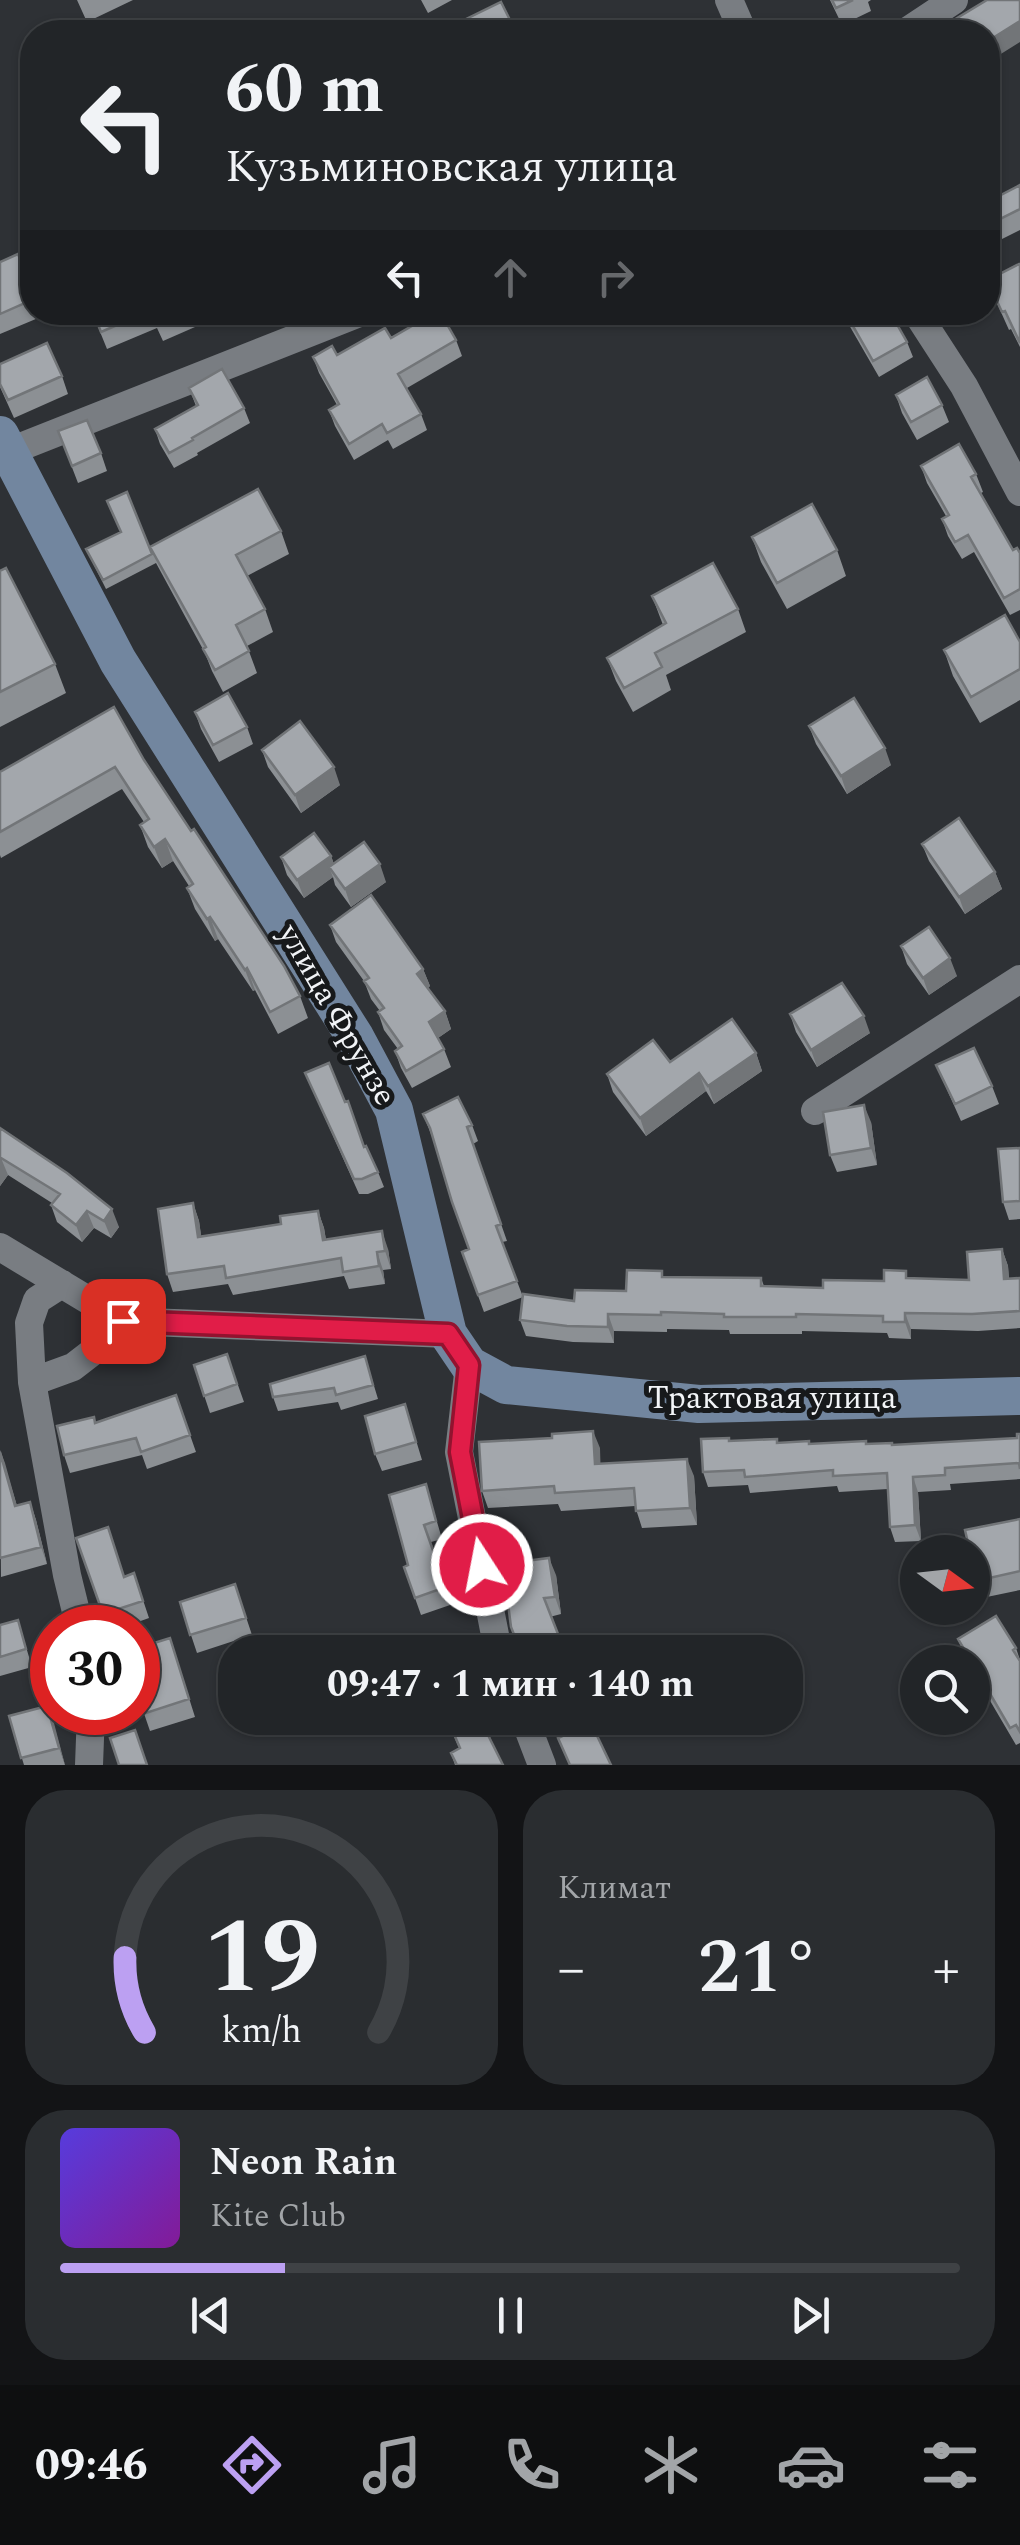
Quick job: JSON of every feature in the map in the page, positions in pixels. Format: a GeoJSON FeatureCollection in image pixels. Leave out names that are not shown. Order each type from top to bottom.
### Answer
{"type":"FeatureCollection","features":[{"type":"Feature","properties":{"kind":"street"},"geometry":{"type":"LineString","coordinates":[[924,20],[954,0]]}},
{"type":"Feature","properties":{"kind":"street"},"geometry":{"type":"LineString","coordinates":[[2,448],[328,325]]}},
{"type":"Feature","properties":{"kind":"street"},"geometry":{"type":"LineString","coordinates":[[924,325],[964,386],[1020,492]]}},
{"type":"Feature","properties":{"kind":"street","name":"улица Фрунзе"},"geometry":{"type":"LineString","coordinates":[[2,448],[118,660],[355,1037],[394,1110],[448,1334],[469,1365]]}},
{"type":"Feature","properties":{"kind":"street"},"geometry":{"type":"LineString","coordinates":[[815,1112],[1020,979]]}},
{"type":"Feature","properties":{"kind":"street"},"geometry":{"type":"LineString","coordinates":[[0,1247],[123,1321],[448,1334]]}},
{"type":"Feature","properties":{"kind":"street"},"geometry":{"type":"LineString","coordinates":[[62,1284],[37,1300],[29,1323],[32,1382],[75,1605]]}},
{"type":"Feature","properties":{"kind":"street"},"geometry":{"type":"LineString","coordinates":[[32,1382],[73,1367],[123,1321]]}},
{"type":"Feature","properties":{"kind":"street"},"geometry":{"type":"LineString","coordinates":[[469,1365],[460,1452],[495,1635]]}},
{"type":"Feature","properties":{"kind":"street","name":"Трактовая улица"},"geometry":{"type":"LineString","coordinates":[[469,1365],[506,1385],[699,1404],[1020,1396]]}},
{"type":"Feature","properties":{"kind":"street"},"geometry":{"type":"LineString","coordinates":[[89,1765],[90,1735]]}},
{"type":"Feature","properties":{"kind":"street"},"geometry":{"type":"LineString","coordinates":[[531,1735],[542,1765]]}},
{"type":"Feature","properties":{"kind":"building"},"geometry":{"type":"Polygon","coordinates":[[[832,0],[853,0],[836,8],[832,0]]]}},
{"type":"Feature","properties":{"kind":"building"},"geometry":{"type":"Polygon","coordinates":[[[987,0],[1020,0],[1020,21],[1000,34],[1000,20],[954,20],[987,0]]]}},
{"type":"Feature","properties":{"kind":"building"},"geometry":{"type":"Polygon","coordinates":[[[501,2],[510,20],[464,20],[501,2]]]}},
{"type":"Feature","properties":{"kind":"building"},"geometry":{"type":"Polygon","coordinates":[[[1020,185],[1020,209],[1000,219],[1000,195],[1020,185]]]}},
{"type":"Feature","properties":{"kind":"building"},"geometry":{"type":"Polygon","coordinates":[[[18,254],[20,259],[20,305],[0,314],[0,262],[18,254]]]}},
{"type":"Feature","properties":{"kind":"building"},"geometry":{"type":"Polygon","coordinates":[[[1020,265],[1020,343],[1000,308],[1000,274],[1020,265]]]}},
{"type":"Feature","properties":{"kind":"building"},"geometry":{"type":"Polygon","coordinates":[[[98,325],[117,325],[101,332],[98,325]]]}},
{"type":"Feature","properties":{"kind":"building"},"geometry":{"type":"Polygon","coordinates":[[[414,325],[447,325],[456,340],[398,374],[421,414],[387,433],[382,424],[349,444],[329,410],[339,404],[313,357],[332,346],[337,355],[385,328],[391,338],[414,325]]]}},
{"type":"Feature","properties":{"kind":"building"},"geometry":{"type":"Polygon","coordinates":[[[852,325],[897,325],[907,342],[873,361],[852,325]]]}},
{"type":"Feature","properties":{"kind":"building"},"geometry":{"type":"Polygon","coordinates":[[[47,343],[62,376],[8,400],[0,384],[0,364],[47,343]]]}},
{"type":"Feature","properties":{"kind":"building"},"geometry":{"type":"Polygon","coordinates":[[[222,369],[244,408],[169,453],[155,429],[198,405],[189,388],[222,369]]]}},
{"type":"Feature","properties":{"kind":"building"},"geometry":{"type":"Polygon","coordinates":[[[927,377],[942,405],[911,422],[896,395],[927,377]]]}},
{"type":"Feature","properties":{"kind":"building"},"geometry":{"type":"Polygon","coordinates":[[[87,420],[101,453],[72,466],[58,431],[87,420]]]}},
{"type":"Feature","properties":{"kind":"building"},"geometry":{"type":"Polygon","coordinates":[[[959,444],[976,474],[971,477],[1013,550],[1017,548],[1020,553],[1020,589],[1004,598],[968,535],[955,542],[942,519],[949,515],[921,466],[959,444]]]}},
{"type":"Feature","properties":{"kind":"building"},"geometry":{"type":"Polygon","coordinates":[[[258,489],[281,531],[236,555],[265,609],[236,625],[249,651],[215,670],[150,547],[258,489]]]}},
{"type":"Feature","properties":{"kind":"building"},"geometry":{"type":"Polygon","coordinates":[[[127,492],[152,554],[103,580],[86,549],[121,532],[107,501],[127,492]]]}},
{"type":"Feature","properties":{"kind":"building"},"geometry":{"type":"Polygon","coordinates":[[[812,504],[837,550],[777,583],[752,537],[812,504]]]}},
{"type":"Feature","properties":{"kind":"building"},"geometry":{"type":"Polygon","coordinates":[[[713,563],[738,609],[655,653],[662,667],[624,688],[607,658],[666,623],[652,596],[713,563]]]}},
{"type":"Feature","properties":{"kind":"building"},"geometry":{"type":"Polygon","coordinates":[[[6,568],[55,664],[0,692],[0,571],[6,568]]]}},
{"type":"Feature","properties":{"kind":"building"},"geometry":{"type":"Polygon","coordinates":[[[1005,615],[1020,642],[1020,669],[971,697],[944,650],[1005,615]]]}},
{"type":"Feature","properties":{"kind":"building"},"geometry":{"type":"Polygon","coordinates":[[[228,693],[247,727],[213,745],[195,712],[228,693]]]}},
{"type":"Feature","properties":{"kind":"building"},"geometry":{"type":"Polygon","coordinates":[[[854,698],[885,748],[841,776],[809,726],[854,698]]]}},
{"type":"Feature","properties":{"kind":"building"},"geometry":{"type":"Polygon","coordinates":[[[114,707],[144,760],[191,831],[194,829],[300,996],[270,1012],[247,968],[187,888],[193,884],[165,839],[154,847],[140,825],[149,819],[115,767],[0,832],[0,772],[114,707]]]}},
{"type":"Feature","properties":{"kind":"building"},"geometry":{"type":"Polygon","coordinates":[[[300,721],[334,767],[295,795],[262,750],[300,721]]]}},
{"type":"Feature","properties":{"kind":"building"},"geometry":{"type":"Polygon","coordinates":[[[959,818],[995,872],[959,897],[922,844],[959,818]]]}},
{"type":"Feature","properties":{"kind":"building"},"geometry":{"type":"Polygon","coordinates":[[[314,833],[331,856],[297,880],[281,857],[314,833]]]}},
{"type":"Feature","properties":{"kind":"building"},"geometry":{"type":"Polygon","coordinates":[[[364,842],[380,864],[345,889],[329,867],[364,842]]]}},
{"type":"Feature","properties":{"kind":"building"},"geometry":{"type":"Polygon","coordinates":[[[371,895],[423,969],[417,974],[445,1011],[429,1022],[444,1049],[406,1071],[395,1051],[402,1046],[378,1012],[384,1008],[364,981],[369,978],[330,925],[371,895]]]}},
{"type":"Feature","properties":{"kind":"building"},"geometry":{"type":"Polygon","coordinates":[[[929,927],[950,958],[923,978],[901,946],[929,927]]]}},
{"type":"Feature","properties":{"kind":"building"},"geometry":{"type":"Polygon","coordinates":[[[842,983],[864,1016],[811,1050],[790,1014],[842,983]]]}},
{"type":"Feature","properties":{"kind":"building"},"geometry":{"type":"Polygon","coordinates":[[[732,1019],[756,1053],[708,1086],[699,1073],[640,1118],[607,1074],[653,1040],[670,1062],[732,1019]]]}},
{"type":"Feature","properties":{"kind":"building"},"geometry":{"type":"Polygon","coordinates":[[[974,1048],[992,1086],[955,1104],[936,1065],[974,1048]]]}},
{"type":"Feature","properties":{"kind":"building"},"geometry":{"type":"Polygon","coordinates":[[[329,1063],[378,1172],[362,1179],[354,1179],[305,1073],[329,1063]]]}},
{"type":"Feature","properties":{"kind":"building"},"geometry":{"type":"Polygon","coordinates":[[[458,1097],[472,1125],[467,1127],[517,1281],[478,1295],[462,1252],[469,1249],[423,1114],[458,1097]]]}},
{"type":"Feature","properties":{"kind":"building"},"geometry":{"type":"Polygon","coordinates":[[[864,1105],[871,1148],[830,1155],[823,1112],[864,1105]]]}},
{"type":"Feature","properties":{"kind":"building"},"geometry":{"type":"Polygon","coordinates":[[[0,1128],[112,1209],[104,1221],[87,1211],[76,1225],[51,1205],[60,1194],[0,1160],[0,1128]]]}},
{"type":"Feature","properties":{"kind":"building"},"geometry":{"type":"Polygon","coordinates":[[[1020,1148],[1020,1201],[1003,1202],[998,1149],[1020,1148]]]}},
{"type":"Feature","properties":{"kind":"building"},"geometry":{"type":"Polygon","coordinates":[[[193,1203],[198,1237],[281,1224],[280,1216],[318,1211],[323,1240],[382,1231],[385,1251],[377,1252],[379,1266],[343,1272],[341,1258],[226,1278],[224,1266],[167,1274],[158,1209],[193,1203]]]}},
{"type":"Feature","properties":{"kind":"building"},"geometry":{"type":"Polygon","coordinates":[[[1002,1249],[1004,1279],[1020,1278],[1020,1311],[905,1313],[905,1322],[883,1322],[883,1316],[724,1317],[661,1312],[608,1314],[608,1327],[520,1320],[523,1294],[574,1301],[575,1290],[626,1291],[627,1270],[662,1271],[662,1277],[761,1278],[761,1286],[823,1288],[823,1280],[884,1281],[884,1270],[906,1271],[906,1278],[969,1280],[967,1252],[1002,1249]]]}},
{"type":"Feature","properties":{"kind":"building"},"geometry":{"type":"Polygon","coordinates":[[[227,1354],[237,1384],[204,1396],[194,1365],[227,1354]]]}},
{"type":"Feature","properties":{"kind":"building"},"geometry":{"type":"Polygon","coordinates":[[[365,1356],[373,1385],[336,1395],[334,1388],[273,1397],[270,1384],[365,1356]]]}},
{"type":"Feature","properties":{"kind":"building"},"geometry":{"type":"Polygon","coordinates":[[[176,1395],[190,1435],[141,1452],[136,1438],[64,1455],[57,1426],[94,1417],[95,1423],[176,1395]]]}},
{"type":"Feature","properties":{"kind":"building"},"geometry":{"type":"Polygon","coordinates":[[[405,1404],[416,1442],[375,1454],[365,1416],[405,1404]]]}},
{"type":"Feature","properties":{"kind":"building"},"geometry":{"type":"Polygon","coordinates":[[[593,1431],[595,1464],[687,1459],[690,1508],[636,1511],[634,1488],[555,1493],[554,1486],[482,1491],[479,1442],[552,1438],[552,1434],[593,1431]]]}},
{"type":"Feature","properties":{"kind":"building"},"geometry":{"type":"Polygon","coordinates":[[[1017,1434],[1020,1469],[1019,1463],[945,1468],[945,1475],[913,1477],[915,1525],[890,1527],[887,1473],[833,1476],[833,1470],[745,1477],[744,1470],[703,1472],[701,1439],[777,1439],[777,1443],[809,1444],[866,1441],[892,1445],[1017,1438],[1017,1434]]]}},
{"type":"Feature","properties":{"kind":"building"},"geometry":{"type":"Polygon","coordinates":[[[0,1452],[15,1506],[30,1502],[41,1547],[0,1558],[0,1452]]]}},
{"type":"Feature","properties":{"kind":"building"},"geometry":{"type":"Polygon","coordinates":[[[426,1484],[436,1521],[424,1525],[446,1587],[415,1598],[404,1567],[408,1565],[389,1495],[426,1484]]]}},
{"type":"Feature","properties":{"kind":"building"},"geometry":{"type":"Polygon","coordinates":[[[1020,1519],[1020,1571],[990,1578],[990,1535],[966,1535],[965,1530],[1020,1519]]]}},
{"type":"Feature","properties":{"kind":"building"},"geometry":{"type":"Polygon","coordinates":[[[108,1527],[124,1577],[134,1573],[143,1601],[100,1605],[76,1538],[108,1527]]]}},
{"type":"Feature","properties":{"kind":"building"},"geometry":{"type":"Polygon","coordinates":[[[549,1558],[555,1597],[544,1598],[558,1635],[514,1635],[503,1564],[549,1558]]]}},
{"type":"Feature","properties":{"kind":"building"},"geometry":{"type":"Polygon","coordinates":[[[235,1584],[246,1618],[190,1635],[180,1602],[235,1584]]]}},
{"type":"Feature","properties":{"kind":"building"},"geometry":{"type":"Polygon","coordinates":[[[996,1616],[1020,1661],[1020,1732],[1016,1725],[1010,1728],[990,1694],[990,1645],[962,1645],[958,1639],[981,1625],[990,1625],[996,1616]]]}},
{"type":"Feature","properties":{"kind":"building"},"geometry":{"type":"Polygon","coordinates":[[[18,1620],[26,1649],[0,1657],[0,1625],[18,1620]]]}},
{"type":"Feature","properties":{"kind":"building"},"geometry":{"type":"Polygon","coordinates":[[[170,1638],[189,1699],[160,1708],[160,1641],[170,1638]]]}},
{"type":"Feature","properties":{"kind":"building"},"geometry":{"type":"Polygon","coordinates":[[[30,1710],[30,1735],[55,1735],[59,1748],[21,1758],[9,1716],[30,1710]]]}},
{"type":"Feature","properties":{"kind":"building"},"geometry":{"type":"Polygon","coordinates":[[[137,1735],[147,1765],[119,1765],[110,1738],[137,1735]]]}},
{"type":"Feature","properties":{"kind":"building"},"geometry":{"type":"Polygon","coordinates":[[[454,1735],[488,1735],[503,1765],[457,1765],[451,1753],[460,1748],[454,1735]]]}},
{"type":"Feature","properties":{"kind":"building"},"geometry":{"type":"Polygon","coordinates":[[[597,1735],[611,1765],[570,1765],[558,1738],[597,1735]]]}},
{"type":"Feature","properties":{"kind":"route"},"geometry":{"type":"LineString","coordinates":[[123,1321],[448,1334],[469,1365],[460,1452],[482,1565]]}}]}
